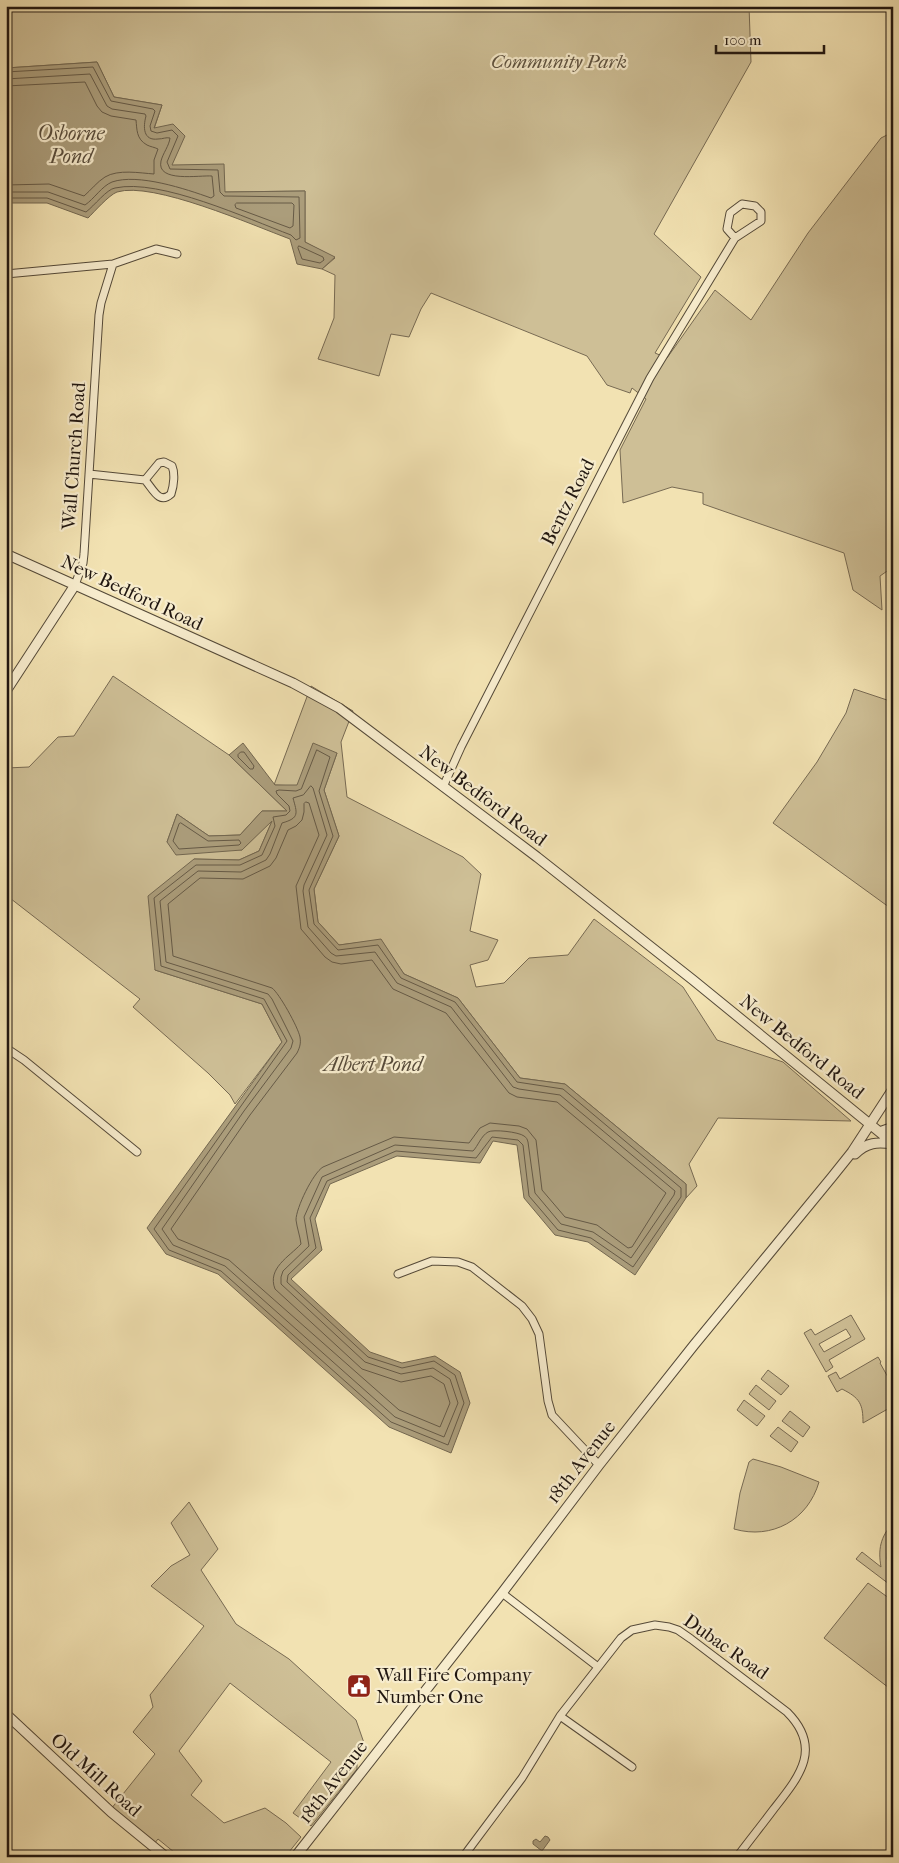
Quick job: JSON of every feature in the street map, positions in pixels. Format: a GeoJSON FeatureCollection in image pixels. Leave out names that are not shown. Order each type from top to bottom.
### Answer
{"type":"FeatureCollection","features":[{"type":"Feature","properties":{"kind":"street","name":"Bentz Road"},"geometry":{"type":"LineString","coordinates":[[443,787],[466,738],[650,378],[735,238],[761,221],[761,212],[755,206],[742,204],[730,213],[727,229],[735,238]]}},
{"type":"Feature","properties":{"kind":"street"},"geometry":{"type":"LineString","coordinates":[[6,274],[114,264],[156,249],[177,254]]}},
{"type":"Feature","properties":{"kind":"street","name":"Wall Church Road"},"geometry":{"type":"LineString","coordinates":[[6,691],[75,585],[83,563],[99,315],[114,264]]}},
{"type":"Feature","properties":{"kind":"street"},"geometry":{"type":"LineString","coordinates":[[89,474],[145,480],[157,496],[165,498],[171,494],[174,470],[168,463],[159,464],[145,480]]}},
{"type":"Feature","properties":{"kind":"street","name":"New Bedford Road"},"geometry":{"type":"LineString","coordinates":[[6,554],[317,694],[350,715],[537,857],[871,1123],[893,1143]]}},
{"type":"Feature","properties":{"kind":"street"},"geometry":{"type":"LineString","coordinates":[[6,1048],[24,1060],[137,1152]]}},
{"type":"Feature","properties":{"kind":"street","name":"18th Avenue"},"geometry":{"type":"LineString","coordinates":[[296,1857],[502,1593],[599,1465],[694,1345],[832,1177],[893,1089]]}},
{"type":"Feature","properties":{"kind":"street"},"geometry":{"type":"LineString","coordinates":[[879,1131],[893,1126]]}},
{"type":"Feature","properties":{"kind":"street"},"geometry":{"type":"LineString","coordinates":[[832,1177],[862,1147],[875,1142],[893,1143]]}},
{"type":"Feature","properties":{"kind":"street"},"geometry":{"type":"LineString","coordinates":[[398,1274],[432,1261],[446,1260],[458,1262],[472,1268],[522,1306],[532,1319],[539,1334],[548,1401],[552,1415],[599,1465]]}},
{"type":"Feature","properties":{"kind":"street"},"geometry":{"type":"LineString","coordinates":[[502,1593],[598,1666]]}},
{"type":"Feature","properties":{"kind":"street","name":"Dubac Road"},"geometry":{"type":"LineString","coordinates":[[463,1857],[522,1778],[560,1716],[616,1643],[632,1630],[648,1625],[669,1626],[691,1639],[794,1718],[801,1731],[805,1746],[802,1769],[795,1782],[737,1857]]}},
{"type":"Feature","properties":{"kind":"street","name":"Old Mill Road"},"geometry":{"type":"LineString","coordinates":[[6,1714],[111,1812],[166,1857]]}},
{"type":"Feature","properties":{"kind":"street"},"geometry":{"type":"LineString","coordinates":[[560,1716],[632,1767]]}},
{"type":"Feature","properties":{"kind":"green space","name":"Community Park"},"geometry":{"type":"Polygon","coordinates":[[[6,6],[749,6],[751,62],[654,234],[701,277],[655,353],[667,358],[715,290],[751,320],[808,233],[881,138],[893,132],[893,567],[880,576],[882,610],[853,590],[844,553],[703,504],[703,493],[672,487],[623,503],[620,450],[646,399],[632,388],[630,393],[607,385],[587,356],[431,293],[421,309],[409,337],[391,334],[379,376],[318,359],[334,318],[335,275],[322,269],[335,258],[305,242],[305,191],[225,192],[171,165],[154,129],[162,105],[114,97],[97,62],[6,68],[6,6]]]}},
{"type":"Feature","properties":{"kind":"green space"},"geometry":{"type":"Polygon","coordinates":[[[113,676],[229,755],[287,811],[262,811],[240,835],[209,836],[177,814],[167,842],[242,850],[273,819],[259,851],[239,860],[194,859],[155,970],[262,1004],[282,1042],[235,1104],[230,1095],[208,1073],[133,1007],[140,999],[6,895],[6,768],[29,767],[58,737],[74,736],[113,676]]]}},
{"type":"Feature","properties":{"kind":"green space"},"geometry":{"type":"Polygon","coordinates":[[[311,686],[353,711],[341,742],[347,797],[463,857],[481,874],[470,931],[498,940],[488,960],[470,965],[476,987],[504,983],[529,958],[568,955],[594,919],[683,987],[717,1040],[783,1062],[851,1121],[718,1118],[689,1164],[697,1186],[686,1198],[686,1184],[565,1084],[520,1078],[458,998],[404,974],[381,940],[339,945],[318,922],[314,889],[339,836],[324,790],[337,753],[297,786],[274,785],[311,686]]]}},
{"type":"Feature","properties":{"kind":"green space"},"geometry":{"type":"Polygon","coordinates":[[[854,689],[893,702],[893,910],[773,823],[817,762],[846,713],[854,689]]]}},
{"type":"Feature","properties":{"kind":"green space"},"geometry":{"type":"Polygon","coordinates":[[[851,1315],[865,1339],[829,1360],[833,1367],[826,1372],[804,1333],[811,1329],[815,1335],[851,1315]],[[846,1329],[819,1344],[824,1352],[851,1337],[846,1329]]]}},
{"type":"Feature","properties":{"kind":"green space"},"geometry":{"type":"Polygon","coordinates":[[[878,1357],[893,1386],[893,1406],[863,1423],[861,1406],[857,1399],[842,1389],[837,1392],[828,1376],[836,1372],[840,1379],[878,1357]]]}},
{"type":"Feature","properties":{"kind":"green space"},"geometry":{"type":"Polygon","coordinates":[[[768,1370],[789,1386],[781,1395],[761,1379],[768,1370]]]}},
{"type":"Feature","properties":{"kind":"green space"},"geometry":{"type":"Polygon","coordinates":[[[756,1385],[776,1401],[769,1410],[749,1394],[756,1385]]]}},
{"type":"Feature","properties":{"kind":"green space"},"geometry":{"type":"Polygon","coordinates":[[[744,1400],[765,1416],[757,1426],[737,1410],[744,1400]]]}},
{"type":"Feature","properties":{"kind":"green space"},"geometry":{"type":"Polygon","coordinates":[[[790,1411],[810,1427],[803,1437],[782,1421],[790,1411]]]}},
{"type":"Feature","properties":{"kind":"green space"},"geometry":{"type":"Polygon","coordinates":[[[778,1427],[798,1442],[791,1452],[770,1436],[778,1427]]]}},
{"type":"Feature","properties":{"kind":"green space"},"geometry":{"type":"Polygon","coordinates":[[[753,1459],[781,1467],[819,1482],[814,1495],[797,1516],[787,1524],[762,1532],[734,1529],[740,1493],[749,1462],[753,1459]]]}},
{"type":"Feature","properties":{"kind":"green space"},"geometry":{"type":"Polygon","coordinates":[[[189,1502],[218,1549],[201,1570],[236,1624],[289,1659],[356,1720],[364,1743],[357,1750],[357,1769],[311,1826],[293,1813],[331,1762],[230,1683],[179,1751],[202,1781],[191,1795],[224,1823],[265,1808],[301,1837],[285,1857],[180,1857],[158,1839],[154,1844],[111,1809],[155,1754],[133,1732],[153,1707],[150,1695],[204,1626],[151,1586],[171,1566],[190,1555],[171,1523],[189,1502]]]}},
{"type":"Feature","properties":{"kind":"green space"},"geometry":{"type":"Polygon","coordinates":[[[893,1523],[893,1535],[888,1543],[887,1559],[893,1573],[893,1587],[856,1559],[862,1552],[881,1567],[881,1544],[885,1533],[893,1523]]]}},
{"type":"Feature","properties":{"kind":"green space"},"geometry":{"type":"Polygon","coordinates":[[[868,1583],[893,1601],[893,1691],[824,1638],[868,1583]]]}},
{"type":"Feature","properties":{"kind":"water","name":"Osborne Pond"},"geometry":{"type":"Polygon","coordinates":[[[97,62],[114,97],[162,105],[154,128],[173,124],[185,136],[172,165],[224,164],[225,192],[305,191],[305,242],[335,257],[322,269],[297,264],[290,239],[203,206],[154,193],[133,190],[117,192],[88,218],[47,203],[6,203],[6,68],[97,62]]]}},
{"type":"Feature","properties":{"kind":"water","name":"Albert Pond"},"geometry":{"type":"Polygon","coordinates":[[[243,743],[275,785],[297,785],[313,743],[337,753],[324,790],[339,836],[314,889],[318,922],[339,945],[381,939],[404,974],[458,998],[520,1078],[565,1084],[686,1184],[686,1198],[635,1275],[588,1242],[555,1235],[524,1198],[517,1145],[493,1141],[480,1163],[397,1156],[330,1184],[315,1219],[322,1250],[291,1279],[370,1352],[402,1363],[435,1356],[460,1372],[470,1403],[451,1453],[389,1427],[218,1274],[166,1254],[147,1228],[282,1042],[262,1004],[155,970],[148,896],[194,859],[239,860],[259,851],[272,821],[242,850],[176,855],[167,842],[177,814],[209,836],[240,835],[262,811],[287,811],[229,755],[243,743]]]}},
{"type":"Feature","properties":{"kind":"water"},"geometry":{"type":"Polygon","coordinates":[[[545,1836],[550,1840],[542,1851],[533,1844],[533,1841],[536,1839],[540,1842],[545,1836]]]}},
{"type":"Feature","properties":{"kind":"place","name":"Wall Fire Company Number One"},"geometry":{"type":"Point","coordinates":[359,1686]}}]}
